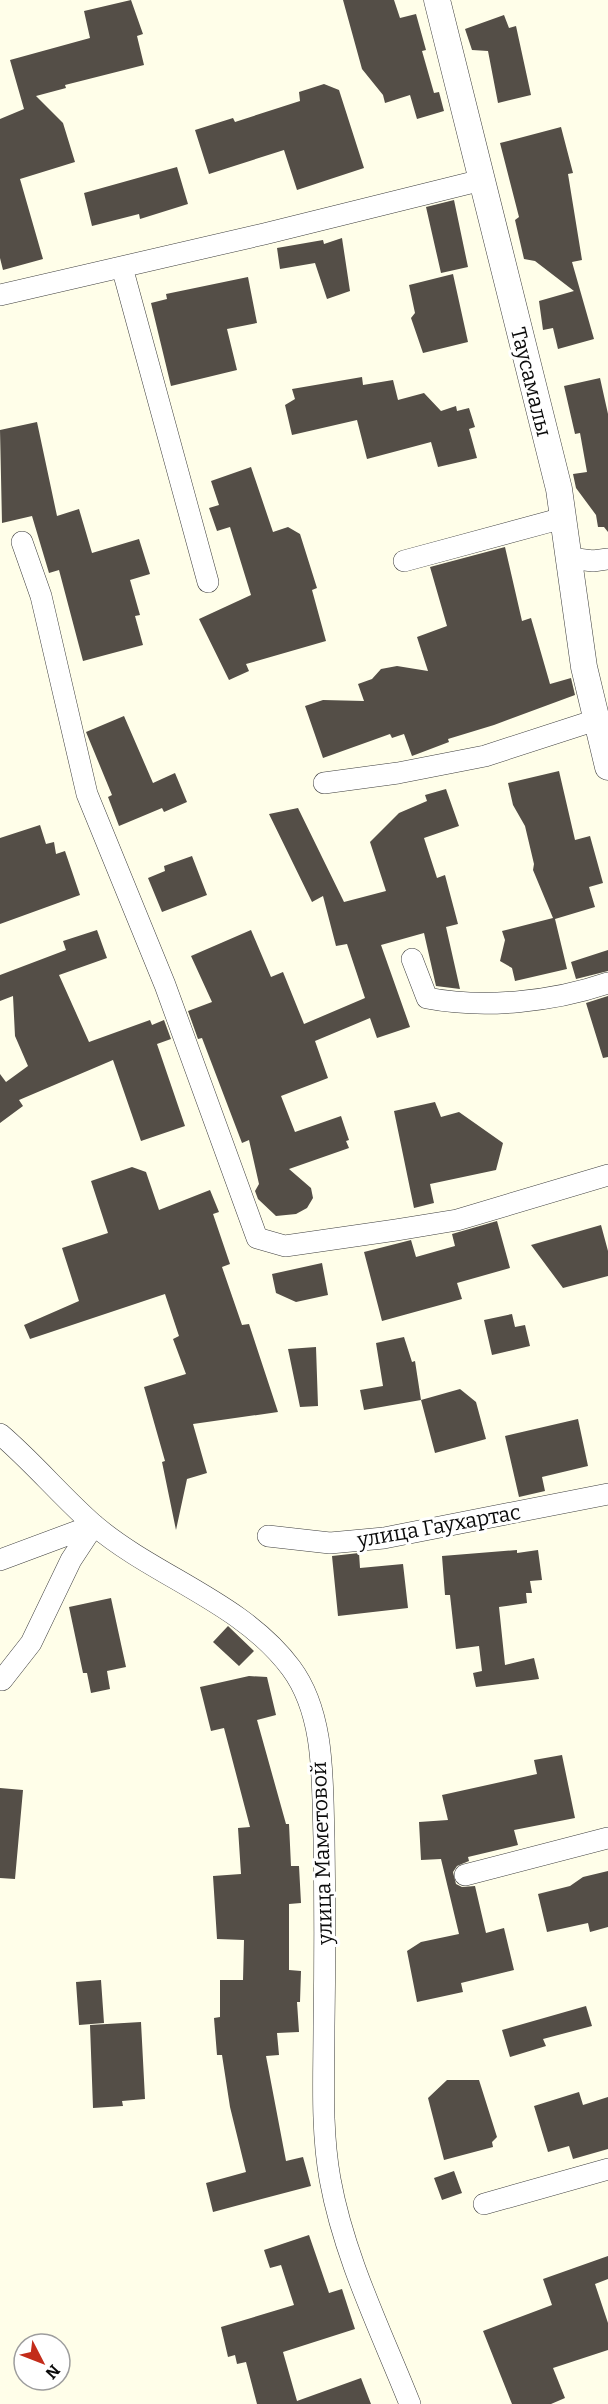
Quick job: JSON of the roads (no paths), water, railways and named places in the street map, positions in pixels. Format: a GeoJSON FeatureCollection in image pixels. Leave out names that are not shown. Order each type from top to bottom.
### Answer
{"type":"FeatureCollection","features":[{"type":"Feature","properties":{"kind":"street","name":"Таусамалы"},"geometry":{"type":"LineString","coordinates":[[437,0],[559,489],[584,667],[608,767]]}},
{"type":"Feature","properties":{"kind":"street"},"geometry":{"type":"LineString","coordinates":[[0,295],[482,180]]}},
{"type":"Feature","properties":{"kind":"street"},"geometry":{"type":"LineString","coordinates":[[122,267],[208,582]]}},
{"type":"Feature","properties":{"kind":"street"},"geometry":{"type":"LineString","coordinates":[[404,561],[563,518]]}},
{"type":"Feature","properties":{"kind":"street"},"geometry":{"type":"LineString","coordinates":[[22,542],[40,596],[87,794],[161,975],[257,1238],[285,1246],[457,1220],[608,1175]]}},
{"type":"Feature","properties":{"kind":"street"},"geometry":{"type":"LineString","coordinates":[[569,558],[593,561],[608,558]]}},
{"type":"Feature","properties":{"kind":"street"},"geometry":{"type":"LineString","coordinates":[[324,783],[398,773],[485,756],[596,720]]}},
{"type":"Feature","properties":{"kind":"street"},"geometry":{"type":"LineString","coordinates":[[412,959],[427,998],[460,1005],[521,1002],[608,984]]}},
{"type":"Feature","properties":{"kind":"street","name":"улица Маметовой"},"geometry":{"type":"LineString","coordinates":[[0,1434],[94,1525],[168,1577],[244,1623],[270,1644],[293,1670],[311,1710],[322,1764],[325,1916],[323,2112],[330,2178],[344,2237],[410,2404]]}},
{"type":"Feature","properties":{"kind":"street","name":"улица Гаухартас"},"geometry":{"type":"LineString","coordinates":[[268,1536],[330,1544],[384,1538],[608,1494]]}},
{"type":"Feature","properties":{"kind":"street"},"geometry":{"type":"LineString","coordinates":[[0,1560],[94,1525]]}},
{"type":"Feature","properties":{"kind":"street"},"geometry":{"type":"LineString","coordinates":[[1,1676],[31,1643],[70,1560],[94,1525]]}},
{"type":"Feature","properties":{"kind":"street"},"geometry":{"type":"LineString","coordinates":[[465,1875],[608,1838]]}},
{"type":"Feature","properties":{"kind":"street"},"geometry":{"type":"LineString","coordinates":[[484,2204],[608,2169]]}}]}
